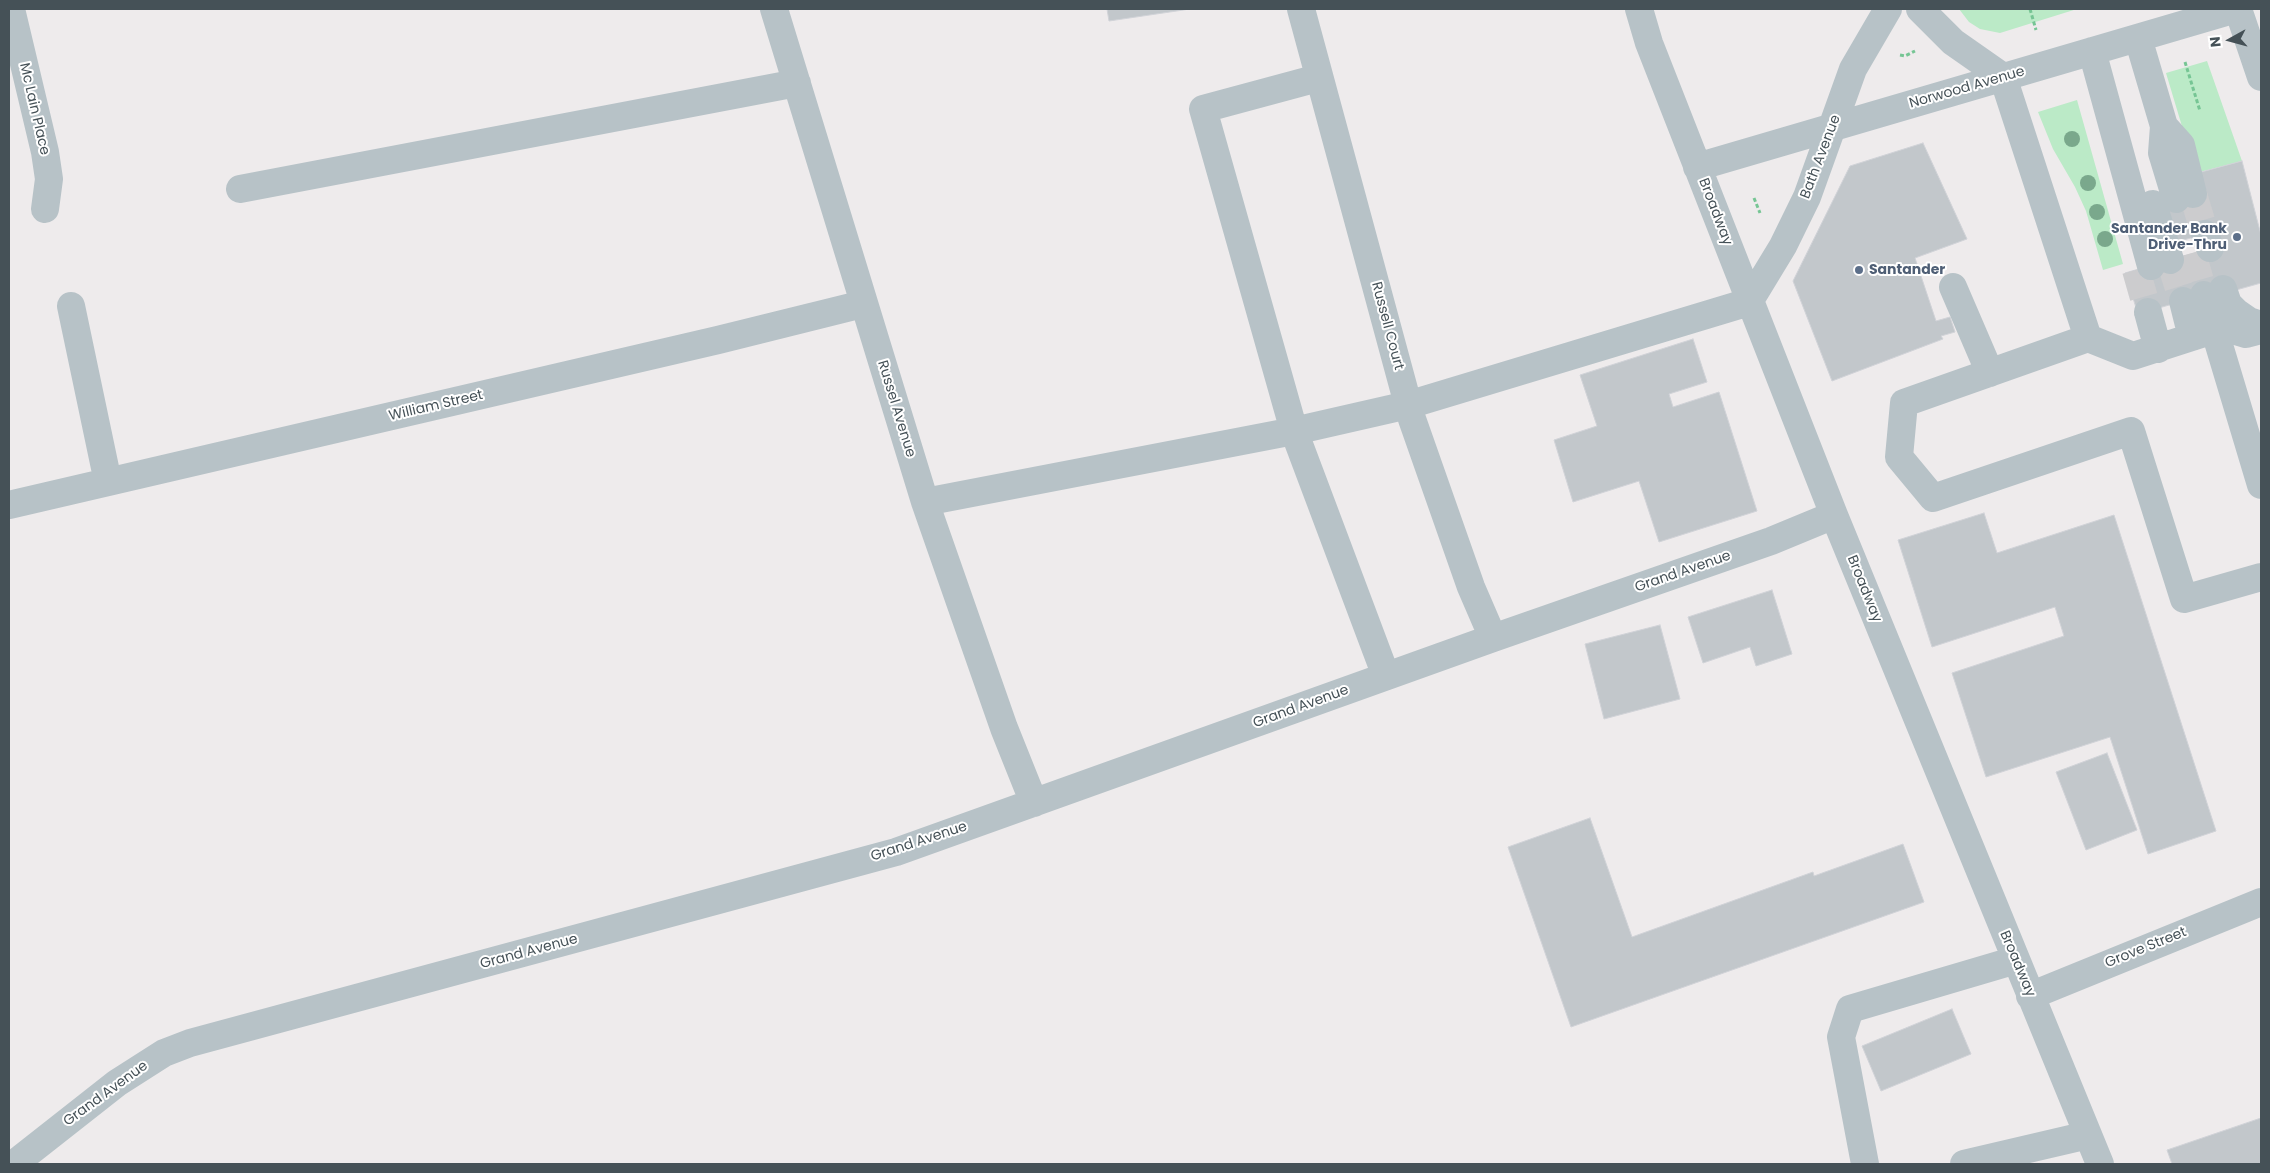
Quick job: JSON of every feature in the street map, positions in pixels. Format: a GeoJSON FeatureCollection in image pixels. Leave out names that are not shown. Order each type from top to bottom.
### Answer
{"type":"FeatureCollection","features":[{"type":"Feature","properties":{"kind":"street","name":"Mc Lain Place"},"geometry":{"type":"LineString","coordinates":[[11,9],[46,152],[49,179],[45,209]]}},
{"type":"Feature","properties":{"kind":"street","name":"Russel Avenue"},"geometry":{"type":"LineString","coordinates":[[774,9],[925,502],[1004,728],[1034,804]]}},
{"type":"Feature","properties":{"kind":"street","name":"Russell Court"},"geometry":{"type":"LineString","coordinates":[[1301,9],[1318,78],[1408,406],[1470,587],[1493,638]]}},
{"type":"Feature","properties":{"kind":"street","name":"Broadway"},"geometry":{"type":"LineString","coordinates":[[1639,9],[1649,43],[1834,515],[2100,1164]]}},
{"type":"Feature","properties":{"kind":"street","name":"Bath Avenue"},"geometry":{"type":"LineString","coordinates":[[1749,302],[1783,246],[1807,197],[1853,69],[1888,9]]}},
{"type":"Feature","properties":{"kind":"street"},"geometry":{"type":"LineString","coordinates":[[1920,9],[1953,42],[2003,77],[2088,338]]}},
{"type":"Feature","properties":{"kind":"street"},"geometry":{"type":"LineString","coordinates":[[2237,9],[2261,77]]}},
{"type":"Feature","properties":{"kind":"street","name":"Norwood Avenue"},"geometry":{"type":"LineString","coordinates":[[1697,167],[2237,9]]}},
{"type":"Feature","properties":{"kind":"street"},"geometry":{"type":"LineString","coordinates":[[2138,38],[2164,126],[2162,153],[2185,196]]}},
{"type":"Feature","properties":{"kind":"street"},"geometry":{"type":"LineString","coordinates":[[2092,51],[2123,160],[2152,198],[2179,253],[2118,206],[2123,160]]}},
{"type":"Feature","properties":{"kind":"street"},"geometry":{"type":"LineString","coordinates":[[1318,78],[1203,109],[1294,430],[1386,676]]}},
{"type":"Feature","properties":{"kind":"street"},"geometry":{"type":"LineString","coordinates":[[240,189],[797,83]]}},
{"type":"Feature","properties":{"kind":"street"},"geometry":{"type":"LineString","coordinates":[[1953,287],[1990,373]]}},
{"type":"Feature","properties":{"kind":"street"},"geometry":{"type":"LineString","coordinates":[[2184,301],[2185,340]]}},
{"type":"Feature","properties":{"kind":"street"},"geometry":{"type":"LineString","coordinates":[[2184,301],[2185,340]]}},
{"type":"Feature","properties":{"kind":"street"},"geometry":{"type":"LineString","coordinates":[[2184,301],[2228,304],[2249,321],[2261,324]]}},
{"type":"Feature","properties":{"kind":"street"},"geometry":{"type":"LineString","coordinates":[[2184,301],[2185,340],[2261,484]]}},
{"type":"Feature","properties":{"kind":"street"},"geometry":{"type":"LineString","coordinates":[[925,502],[1408,406],[1749,302]]}},
{"type":"Feature","properties":{"kind":"street","name":"William Street"},"geometry":{"type":"LineString","coordinates":[[9,505],[718,340],[863,304]]}},
{"type":"Feature","properties":{"kind":"street"},"geometry":{"type":"LineString","coordinates":[[71,306],[108,482]]}},
{"type":"Feature","properties":{"kind":"street"},"geometry":{"type":"LineString","coordinates":[[2261,330],[2246,334],[2223,328],[2133,356],[2088,338],[1904,403],[1899,457],[1933,498],[2131,431],[2184,599],[2261,577]]}},
{"type":"Feature","properties":{"kind":"street","name":"Grand Avenue"},"geometry":{"type":"LineString","coordinates":[[14,1164],[116,1083],[164,1054],[190,1043],[896,852],[1386,676],[1771,541],[1834,515]]}},
{"type":"Feature","properties":{"kind":"street","name":"Grove Street"},"geometry":{"type":"LineString","coordinates":[[2030,996],[2261,902]]}},
{"type":"Feature","properties":{"kind":"street"},"geometry":{"type":"LineString","coordinates":[[1865,1164],[1841,1037],[1850,1009],[2016,960]]}},
{"type":"Feature","properties":{"kind":"street"},"geometry":{"type":"LineString","coordinates":[[1964,1164],[2088,1135]]}},
{"type":"Feature","properties":{"kind":"path"},"geometry":{"type":"LineString","coordinates":[[2030,9],[2036,30]]}},
{"type":"Feature","properties":{"kind":"green space"},"geometry":{"type":"Polygon","coordinates":[[[1959,9],[2077,9],[2000,33],[1980,29],[1969,22],[1959,9]]]}},
{"type":"Feature","properties":{"kind":"green space"},"geometry":{"type":"Polygon","coordinates":[[[2207,61],[2242,161],[2196,173],[2166,73],[2207,61]]]}},
{"type":"Feature","properties":{"kind":"green space"},"geometry":{"type":"Polygon","coordinates":[[[2077,100],[2123,264],[2103,270],[2086,211],[2075,187],[2053,149],[2038,112],[2077,100]]]}},
{"type":"Feature","properties":{"kind":"building"},"geometry":{"type":"Polygon","coordinates":[[[1107,9],[1190,9],[1109,21],[1107,9]]]}},
{"type":"Feature","properties":{"kind":"building","name":"Santander"},"geometry":{"type":"Polygon","coordinates":[[[1923,143],[1967,239],[1915,258],[1936,321],[1950,317],[1955,332],[1941,336],[1943,339],[1832,381],[1793,281],[1850,166],[1923,143]]]}},
{"type":"Feature","properties":{"kind":"building","name":"Santander Bank Drive-Thru"},"geometry":{"type":"Polygon","coordinates":[[[2242,161],[2261,235],[2261,283],[2229,292],[2228,288],[2138,314],[2125,273],[2215,247],[2205,234],[2173,243],[2162,204],[2194,174],[2242,161]]]}},
{"type":"Feature","properties":{"kind":"building"},"geometry":{"type":"Polygon","coordinates":[[[1693,339],[1707,382],[1669,394],[1673,407],[1719,392],[1757,511],[1659,542],[1639,481],[1573,502],[1554,440],[1597,426],[1580,375],[1693,339]]]}},
{"type":"Feature","properties":{"kind":"building"},"geometry":{"type":"Polygon","coordinates":[[[1984,513],[1997,553],[2114,515],[2216,831],[2148,854],[2110,737],[1986,777],[1952,673],[2064,636],[2055,607],[1932,647],[1898,540],[1984,513]]]}},
{"type":"Feature","properties":{"kind":"building"},"geometry":{"type":"Polygon","coordinates":[[[1772,590],[1792,654],[1756,666],[1750,647],[1703,663],[1688,617],[1772,590]]]}},
{"type":"Feature","properties":{"kind":"building"},"geometry":{"type":"Polygon","coordinates":[[[1660,625],[1680,699],[1604,719],[1585,644],[1660,625]]]}},
{"type":"Feature","properties":{"kind":"building"},"geometry":{"type":"Polygon","coordinates":[[[2107,753],[2137,830],[2086,850],[2056,772],[2107,753]]]}},
{"type":"Feature","properties":{"kind":"building"},"geometry":{"type":"Polygon","coordinates":[[[1590,818],[1632,937],[1813,872],[1814,876],[1903,844],[1924,902],[1571,1027],[1508,847],[1590,818]]]}},
{"type":"Feature","properties":{"kind":"building"},"geometry":{"type":"Polygon","coordinates":[[[1952,1009],[1971,1054],[1881,1091],[1862,1046],[1952,1009]]]}},
{"type":"Feature","properties":{"kind":"building"},"geometry":{"type":"Polygon","coordinates":[[[2261,1118],[2261,1164],[2172,1164],[2167,1150],[2261,1118]]]}},
{"type":"Feature","properties":{"kind":"tunnel"},"geometry":{"type":"LineString","coordinates":[[2193,194],[2205,234]]}},
{"type":"Feature","properties":{"kind":"tunnel"},"geometry":{"type":"LineString","coordinates":[[2192,253],[2204,295]]}},
{"type":"Feature","properties":{"kind":"tunnel"},"geometry":{"type":"LineString","coordinates":[[2170,260],[2183,301]]}},
{"type":"Feature","properties":{"kind":"tunnel"},"geometry":{"type":"LineString","coordinates":[[2136,270],[2148,312]]}},
{"type":"Feature","properties":{"kind":"place","name":"Santander Bank Drive-Thru"},"geometry":{"type":"Point","coordinates":[2237,237]}},
{"type":"Feature","properties":{"kind":"place","name":"Santander"},"geometry":{"type":"Point","coordinates":[1859,270]}}]}
